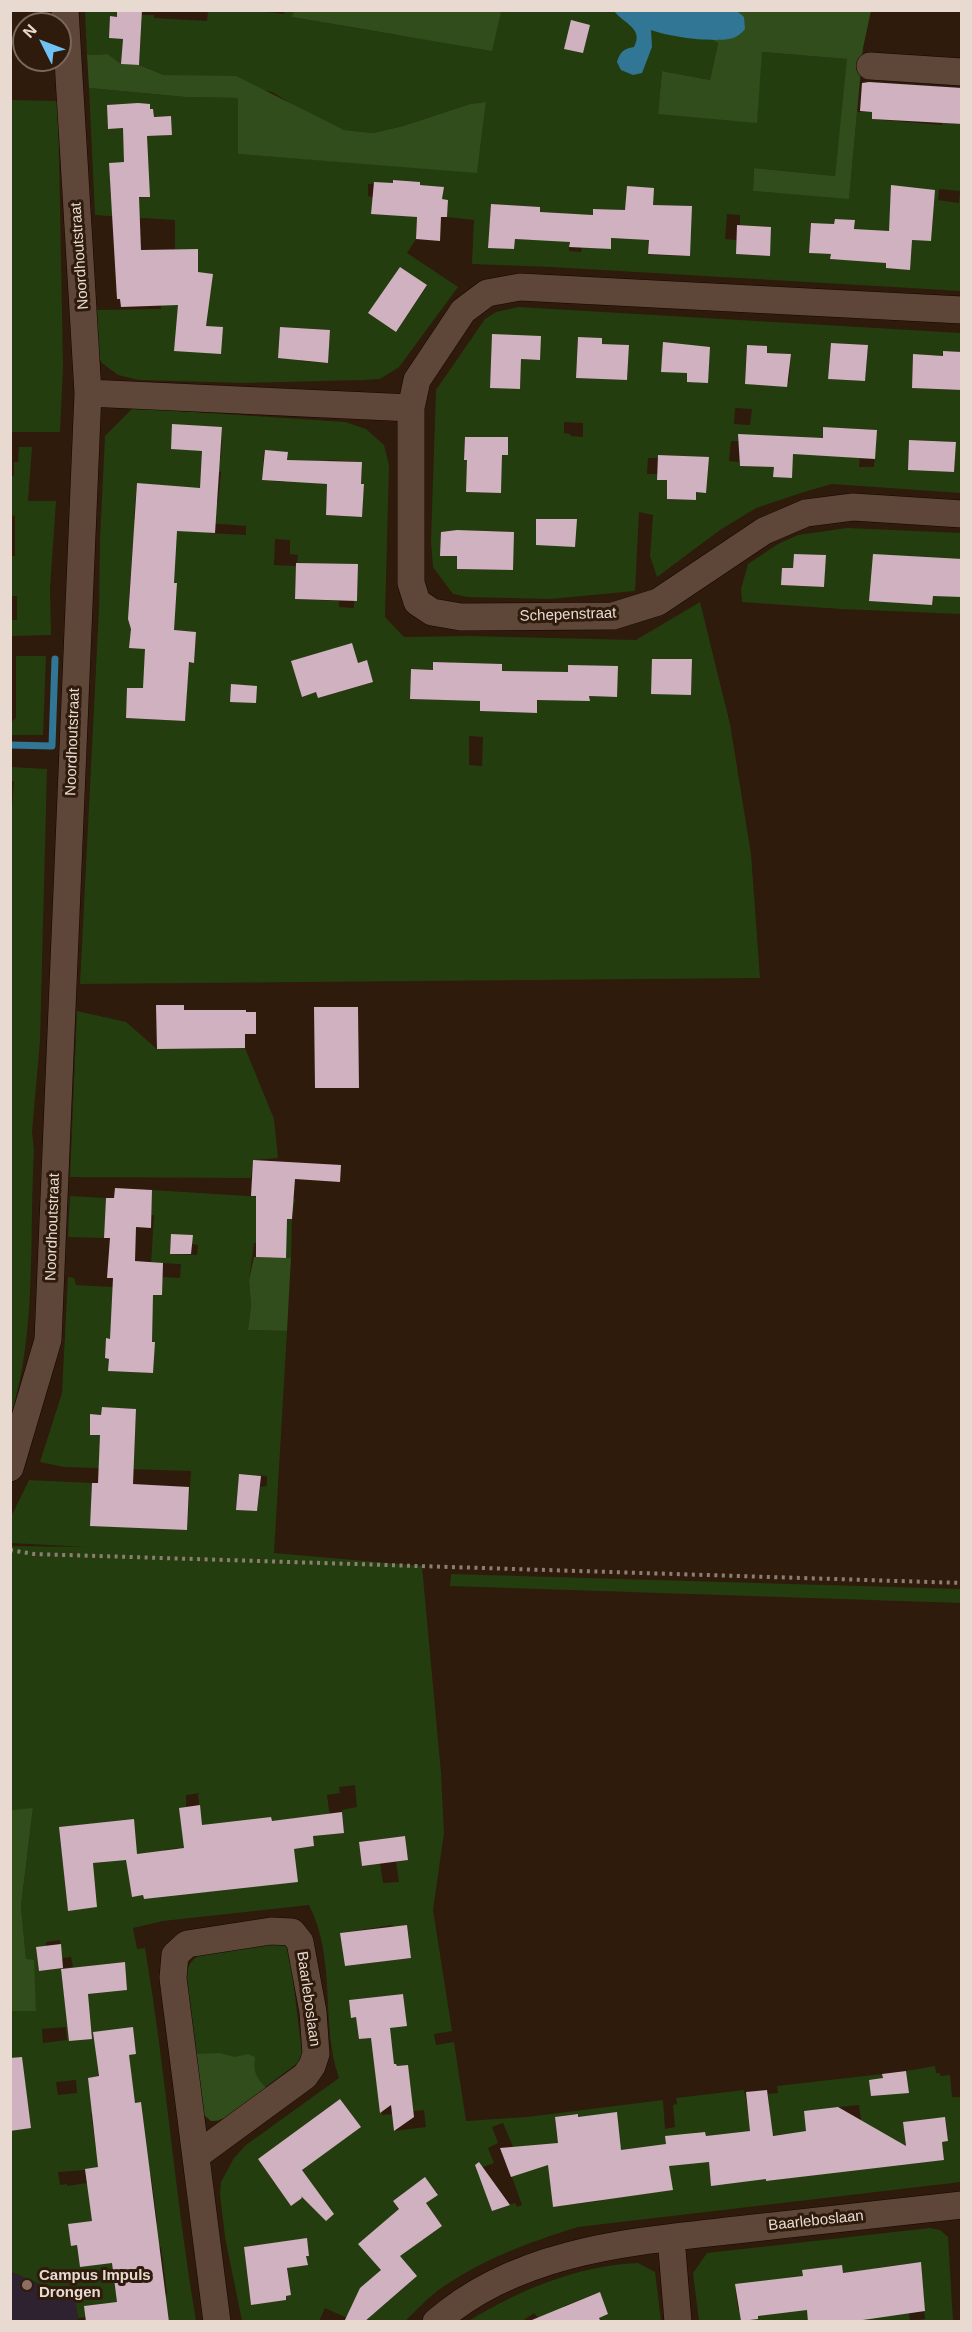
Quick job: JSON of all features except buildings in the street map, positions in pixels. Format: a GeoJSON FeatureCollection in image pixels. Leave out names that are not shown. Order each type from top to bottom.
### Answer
{"type":"FeatureCollection","features":[{"type":"Feature","properties":{"kind":"street","name":"Noordhoutstraat"},"geometry":{"type":"LineString","coordinates":[[10,1468],[48,1340],[88,393],[65,10]]}},
{"type":"Feature","properties":{"kind":"street"},"geometry":{"type":"LineString","coordinates":[[870,66],[962,72]]}},
{"type":"Feature","properties":{"kind":"street","name":"Schepenstraat"},"geometry":{"type":"LineString","coordinates":[[962,310],[520,287],[487,293],[463,311],[417,380],[411,408],[411,583],[417,602],[432,612],[461,617],[614,616],[658,602],[764,531],[806,513],[853,507],[962,514]]}},
{"type":"Feature","properties":{"kind":"street"},"geometry":{"type":"LineString","coordinates":[[88,393],[411,408]]}},
{"type":"Feature","properties":{"kind":"street","name":"Baarleboslaan"},"geometry":{"type":"LineString","coordinates":[[197,2155],[305,2076],[312,2066],[316,2054],[313,2012],[300,1942],[292,1932],[271,1930],[188,1944],[175,1955],[173,1978],[217,2322]]}},
{"type":"Feature","properties":{"kind":"street","name":"Baarleboslaan"},"geometry":{"type":"LineString","coordinates":[[436,2322],[482,2289],[527,2268],[582,2251],[671,2238],[962,2205]]}},
{"type":"Feature","properties":{"kind":"street"},"geometry":{"type":"LineString","coordinates":[[671,2238],[678,2322]]}},
{"type":"Feature","properties":{"kind":"path"},"geometry":{"type":"LineString","coordinates":[[10,1550],[58,1554],[962,1583]]}},
{"type":"Feature","properties":{"kind":"shaded area","name":"Campus Impuls Drongen"},"geometry":{"type":"Polygon","coordinates":[[[10,2272],[76,2298],[78,2321],[11,2321],[10,2272]]]}},
{"type":"Feature","properties":{"kind":"green space"},"geometry":{"type":"Polygon","coordinates":[[[249,10],[284,14],[285,11],[294,11],[293,17],[397,35],[501,12],[498,11],[669,11],[718,42],[710,80],[662,71],[658,114],[762,52],[848,59],[835,176],[754,168],[753,191],[849,198],[857,112],[872,112],[872,119],[942,125],[942,118],[953,118],[953,124],[961,124],[961,291],[472,264],[474,220],[447,217],[448,200],[442,199],[443,187],[393,180],[393,183],[368,184],[368,196],[373,197],[371,214],[390,215],[391,207],[417,215],[416,239],[407,253],[458,287],[399,367],[380,379],[363,380],[244,383],[139,380],[118,375],[102,363],[96,352],[96,310],[161,309],[161,288],[198,260],[198,249],[175,249],[175,220],[95,215],[89,88],[185,97],[238,98],[239,154],[477,172],[486,102],[470,104],[403,126],[373,133],[344,130],[303,111],[272,92],[198,77],[164,75],[139,65],[142,15],[154,15],[154,18],[207,21],[208,11],[249,10]],[[150,104],[108,129],[123,128],[151,136],[172,135],[171,116],[151,117],[154,114],[150,109],[150,104]],[[109,163],[111,199],[150,197],[109,163]],[[939,189],[938,200],[959,203],[960,191],[939,189]],[[491,204],[488,247],[514,249],[515,239],[538,240],[540,207],[491,204]],[[594,209],[593,215],[571,214],[569,251],[581,252],[582,247],[611,249],[611,238],[622,239],[623,210],[594,209]],[[727,214],[725,239],[736,240],[736,254],[769,256],[771,227],[740,225],[740,215],[727,214]],[[890,215],[886,268],[912,240],[931,241],[933,217],[890,215]],[[835,219],[834,224],[811,223],[809,253],[831,254],[831,259],[854,260],[855,220],[835,219]],[[649,233],[648,255],[690,256],[649,233]],[[400,267],[369,313],[396,332],[427,286],[400,267]],[[280,327],[278,358],[300,354],[300,361],[328,363],[330,330],[280,327]]]}},
{"type":"Feature","properties":{"kind":"green space"},"geometry":{"type":"Polygon","coordinates":[[[498,10],[501,12],[492,51],[292,17],[294,11],[498,10]]]}},
{"type":"Feature","properties":{"kind":"green space"},"geometry":{"type":"Polygon","coordinates":[[[85,11],[117,11],[117,17],[110,17],[109,38],[123,39],[121,64],[108,54],[87,55],[85,11]]]}},
{"type":"Feature","properties":{"kind":"green space"},"geometry":{"type":"Polygon","coordinates":[[[669,11],[871,11],[863,48],[849,199],[753,191],[754,168],[835,176],[847,59],[762,52],[757,123],[658,114],[662,71],[710,80],[718,43],[669,11]]]}},
{"type":"Feature","properties":{"kind":"green space"},"geometry":{"type":"Polygon","coordinates":[[[108,54],[121,64],[139,65],[164,75],[236,76],[344,130],[373,133],[403,126],[470,104],[486,102],[477,173],[238,154],[238,98],[185,97],[89,88],[87,55],[108,54]]]}},
{"type":"Feature","properties":{"kind":"green space"},"geometry":{"type":"Polygon","coordinates":[[[11,100],[58,101],[63,366],[60,432],[11,432],[11,100]]]}},
{"type":"Feature","properties":{"kind":"green space"},"geometry":{"type":"Polygon","coordinates":[[[518,307],[961,333],[961,352],[943,351],[942,356],[913,354],[912,388],[961,390],[961,493],[832,484],[756,508],[720,530],[657,577],[650,556],[653,515],[639,512],[635,591],[550,599],[468,597],[453,594],[433,567],[431,541],[436,390],[485,319],[496,312],[518,307]],[[492,335],[490,388],[520,389],[521,359],[539,360],[492,335]],[[578,337],[576,378],[627,380],[629,345],[602,344],[602,338],[578,337]],[[831,343],[828,379],[865,381],[868,345],[831,343]],[[747,345],[745,379],[752,385],[787,386],[791,354],[767,353],[767,346],[747,345]],[[735,408],[734,424],[750,425],[752,409],[735,408]],[[564,422],[564,433],[583,437],[583,423],[564,422]],[[824,427],[822,455],[860,458],[859,467],[874,467],[876,430],[824,427]],[[465,437],[464,460],[469,460],[466,492],[501,493],[502,455],[508,455],[508,438],[465,437]],[[909,440],[908,470],[954,472],[956,442],[909,440]],[[731,441],[729,461],[739,462],[740,466],[774,467],[774,477],[791,478],[740,441],[731,441]],[[658,455],[658,458],[648,458],[647,474],[657,474],[657,480],[667,480],[667,499],[696,500],[697,463],[680,456],[658,455]],[[458,530],[441,532],[441,556],[457,556],[457,569],[512,570],[513,532],[458,530]]]}},
{"type":"Feature","properties":{"kind":"green space"},"geometry":{"type":"Polygon","coordinates":[[[133,408],[345,422],[366,429],[384,445],[389,465],[385,617],[404,637],[469,636],[636,640],[700,602],[730,724],[751,854],[760,978],[80,984],[99,609],[105,436],[133,408]],[[173,425],[202,451],[202,457],[221,458],[222,427],[173,425]],[[264,451],[262,480],[285,482],[288,452],[264,451]],[[328,460],[314,483],[327,484],[326,515],[362,517],[364,485],[361,484],[362,462],[328,460]],[[202,471],[199,500],[218,502],[221,472],[202,471]],[[137,483],[134,519],[137,519],[167,486],[137,483]],[[208,523],[207,533],[246,535],[246,526],[208,523]],[[275,539],[274,565],[296,566],[295,599],[339,601],[339,607],[354,608],[354,601],[357,601],[358,565],[297,563],[298,555],[290,554],[290,540],[275,539]],[[133,540],[129,598],[176,601],[177,583],[167,582],[176,542],[133,540]],[[132,628],[145,649],[174,664],[189,665],[190,662],[194,662],[196,632],[132,628]],[[652,659],[652,694],[691,694],[692,660],[652,659]],[[366,660],[358,663],[292,661],[302,696],[316,692],[319,698],[373,682],[366,660]],[[433,662],[433,670],[411,669],[410,699],[450,700],[451,662],[433,662]],[[481,664],[480,711],[537,713],[538,672],[502,672],[502,664],[481,664]],[[568,666],[590,700],[589,696],[617,697],[568,666]],[[128,688],[126,718],[185,721],[187,691],[128,688]],[[469,736],[469,765],[482,766],[483,737],[469,736]]]}},
{"type":"Feature","properties":{"kind":"green space"},"geometry":{"type":"Polygon","coordinates":[[[19,447],[32,447],[28,501],[56,501],[50,589],[51,635],[11,636],[11,620],[17,620],[17,596],[11,596],[11,556],[15,556],[15,516],[11,515],[10,477],[14,476],[14,462],[18,462],[19,447]]]}},
{"type":"Feature","properties":{"kind":"green space"},"geometry":{"type":"Polygon","coordinates":[[[847,528],[961,533],[961,614],[742,602],[741,589],[748,564],[778,544],[798,535],[847,528]],[[794,554],[793,568],[782,568],[782,585],[824,587],[826,555],[794,554]]]}},
{"type":"Feature","properties":{"kind":"green space"},"geometry":{"type":"Polygon","coordinates":[[[16,656],[46,656],[43,735],[11,735],[11,722],[16,718],[16,656]]]}},
{"type":"Feature","properties":{"kind":"green space"},"geometry":{"type":"Polygon","coordinates":[[[11,767],[47,769],[40,1041],[32,1132],[34,1150],[30,1284],[25,1351],[11,1416],[10,838],[14,781],[11,781],[11,767]]]}},
{"type":"Feature","properties":{"kind":"green space"},"geometry":{"type":"Polygon","coordinates":[[[77,1011],[126,1022],[157,1049],[245,1048],[274,1119],[278,1158],[253,1160],[251,1178],[70,1177],[77,1011]]]}},
{"type":"Feature","properties":{"kind":"green space"},"geometry":{"type":"Polygon","coordinates":[[[152,1190],[295,1199],[293,1212],[273,1211],[292,1219],[291,1258],[286,1258],[286,1249],[265,1243],[254,1243],[249,1280],[251,1305],[248,1330],[287,1331],[274,1553],[422,1566],[441,1773],[444,1833],[433,1910],[452,2031],[434,2034],[436,2045],[454,2042],[466,2121],[527,2117],[663,2100],[665,2129],[675,2127],[673,2105],[677,2104],[676,2098],[744,2090],[749,2115],[770,2113],[768,2094],[778,2093],[777,2086],[882,2074],[884,2091],[908,2089],[906,2071],[935,2066],[936,2073],[940,2073],[940,2076],[950,2075],[952,2097],[961,2097],[961,2182],[578,2227],[525,2245],[475,2268],[438,2291],[405,2321],[354,2321],[325,2308],[319,2321],[242,2321],[225,2237],[220,2194],[221,2182],[234,2158],[246,2145],[339,2078],[330,2036],[323,1948],[318,1926],[309,1905],[163,1921],[133,1928],[137,1949],[145,1948],[196,2321],[161,2322],[108,2303],[85,2306],[86,2317],[78,2318],[75,2298],[11,2272],[11,2131],[31,2127],[24,2078],[11,2079],[11,2011],[36,2010],[26,1959],[21,1906],[33,1809],[11,1810],[11,1546],[86,1547],[11,1543],[10,1519],[29,1480],[92,1483],[90,1525],[187,1530],[191,1471],[64,1467],[40,1462],[62,1393],[68,1277],[74,1278],[76,1285],[113,1287],[153,1308],[153,1295],[162,1295],[150,1280],[154,1215],[151,1215],[152,1190]],[[171,1234],[170,1254],[197,1255],[198,1245],[192,1244],[192,1235],[171,1234]],[[162,1263],[161,1277],[180,1278],[181,1264],[162,1263]],[[106,1339],[105,1358],[109,1359],[109,1371],[153,1373],[154,1342],[106,1339]],[[102,1407],[101,1415],[91,1414],[90,1435],[100,1435],[100,1456],[134,1458],[136,1409],[102,1407]],[[239,1474],[236,1510],[257,1511],[260,1487],[267,1486],[267,1476],[239,1474]],[[355,1785],[339,1787],[340,1793],[327,1795],[332,1834],[344,1832],[342,1810],[357,1807],[355,1785]],[[201,1793],[186,1795],[186,1807],[180,1808],[201,1822],[198,1794],[201,1793]],[[311,1816],[294,1849],[314,1846],[311,1816]],[[101,1823],[59,1827],[68,1910],[97,1907],[93,1863],[105,1862],[101,1823]],[[200,1826],[208,1892],[243,1888],[200,1826]],[[405,1836],[359,1842],[362,1866],[380,1863],[383,1883],[399,1882],[396,1862],[408,1860],[405,1836]],[[178,1848],[164,1850],[164,1855],[127,1865],[132,1896],[143,1895],[144,1899],[184,1893],[178,1848]],[[407,1925],[341,1933],[345,1966],[411,1958],[407,1925]],[[60,1940],[46,1942],[46,1946],[36,1948],[39,1971],[73,1967],[71,1957],[62,1958],[60,1940]],[[125,1962],[61,1969],[66,2011],[89,2008],[88,1994],[127,1990],[125,1962]],[[403,1994],[349,2000],[351,2017],[356,2017],[359,2039],[390,2036],[390,2028],[407,2025],[403,1994]],[[66,2027],[42,2029],[43,2043],[67,2040],[66,2027]],[[133,2028],[94,2032],[99,2081],[129,2055],[136,2054],[133,2028]],[[396,2064],[383,2065],[375,2069],[382,2115],[392,2114],[394,2131],[426,2127],[424,2110],[413,2111],[396,2064]],[[76,2080],[56,2082],[58,2095],[77,2093],[76,2080]],[[340,2099],[302,2127],[322,2155],[360,2128],[340,2099]],[[141,2102],[91,2113],[96,2150],[108,2148],[144,2126],[141,2102]],[[859,2105],[830,2108],[862,2127],[859,2105]],[[578,2114],[555,2117],[557,2138],[580,2135],[578,2114]],[[933,2118],[903,2122],[908,2164],[944,2160],[942,2142],[948,2141],[946,2121],[933,2118]],[[503,2123],[492,2127],[498,2143],[488,2148],[494,2163],[478,2169],[492,2211],[515,2203],[517,2207],[522,2205],[512,2177],[516,2154],[503,2123]],[[807,2131],[761,2137],[767,2181],[813,2175],[807,2131]],[[705,2132],[693,2133],[709,2162],[711,2185],[734,2133],[706,2136],[705,2132]],[[282,2142],[258,2159],[291,2206],[315,2188],[282,2142]],[[666,2144],[626,2196],[672,2190],[666,2144]],[[572,2167],[549,2170],[553,2207],[600,2201],[597,2175],[572,2167]],[[85,2170],[58,2172],[60,2185],[67,2184],[67,2186],[87,2183],[85,2170]],[[151,2175],[111,2179],[151,2222],[157,2221],[151,2175]],[[425,2178],[393,2201],[422,2240],[442,2226],[426,2203],[438,2194],[425,2178]],[[93,2221],[71,2246],[77,2245],[80,2267],[99,2264],[93,2221]],[[304,2239],[244,2247],[251,2305],[286,2300],[286,2296],[291,2295],[287,2267],[307,2265],[306,2256],[309,2256],[304,2239]],[[161,2247],[126,2251],[114,2278],[115,2289],[130,2288],[131,2299],[167,2295],[161,2247]]]}},
{"type":"Feature","properties":{"kind":"green space"},"geometry":{"type":"Polygon","coordinates":[[[70,1196],[106,1198],[104,1238],[68,1237],[70,1196]]]}},
{"type":"Feature","properties":{"kind":"green space"},"geometry":{"type":"Polygon","coordinates":[[[254,1257],[291,1258],[287,1331],[248,1330],[251,1305],[249,1280],[254,1257]]]}},
{"type":"Feature","properties":{"kind":"green space"},"geometry":{"type":"Polygon","coordinates":[[[451,1574],[961,1589],[961,1603],[450,1586],[451,1574]]]}},
{"type":"Feature","properties":{"kind":"green space"},"geometry":{"type":"Polygon","coordinates":[[[33,1808],[21,1906],[26,1959],[34,1960],[36,2011],[11,2011],[11,1810],[33,1808]]]}},
{"type":"Feature","properties":{"kind":"green space"},"geometry":{"type":"Polygon","coordinates":[[[280,1943],[290,1954],[302,2054],[299,2062],[228,2115],[218,2121],[211,2121],[202,2113],[186,1978],[188,1969],[194,1959],[205,1952],[280,1943]]]}},
{"type":"Feature","properties":{"kind":"green space"},"geometry":{"type":"Polygon","coordinates":[[[219,2053],[235,2057],[248,2054],[255,2057],[256,2074],[266,2088],[233,2113],[211,2121],[202,2113],[195,2054],[219,2053]]]}},
{"type":"Feature","properties":{"kind":"green space"},"geometry":{"type":"Polygon","coordinates":[[[930,2228],[940,2230],[948,2237],[953,2321],[910,2321],[848,2321],[842,2265],[808,2321],[699,2321],[693,2273],[707,2253],[930,2228]],[[921,2262],[876,2268],[909,2313],[910,2321],[925,2319],[921,2262]],[[735,2284],[738,2309],[758,2316],[777,2313],[735,2284]]]}},
{"type":"Feature","properties":{"kind":"green space"},"geometry":{"type":"Polygon","coordinates":[[[638,2263],[655,2272],[661,2321],[601,2321],[599,2318],[608,2314],[600,2292],[564,2306],[569,2321],[541,2321],[534,2313],[522,2321],[467,2322],[507,2300],[549,2282],[592,2269],[638,2263]]]}},
{"type":"Feature","properties":{"kind":"water"},"geometry":{"type":"Polygon","coordinates":[[[614,11],[738,12],[744,17],[745,29],[734,38],[721,40],[668,35],[651,30],[652,47],[642,73],[633,75],[621,70],[617,62],[619,56],[625,50],[634,47],[636,35],[632,27],[614,11]]]}},
{"type":"Feature","properties":{"kind":"waterway"},"geometry":{"type":"LineString","coordinates":[[10,745],[52,746],[55,659]]}},
{"type":"Feature","properties":{"kind":"place","name":"Campus Impuls Drongen"},"geometry":{"type":"Point","coordinates":[27,2285]}}]}
